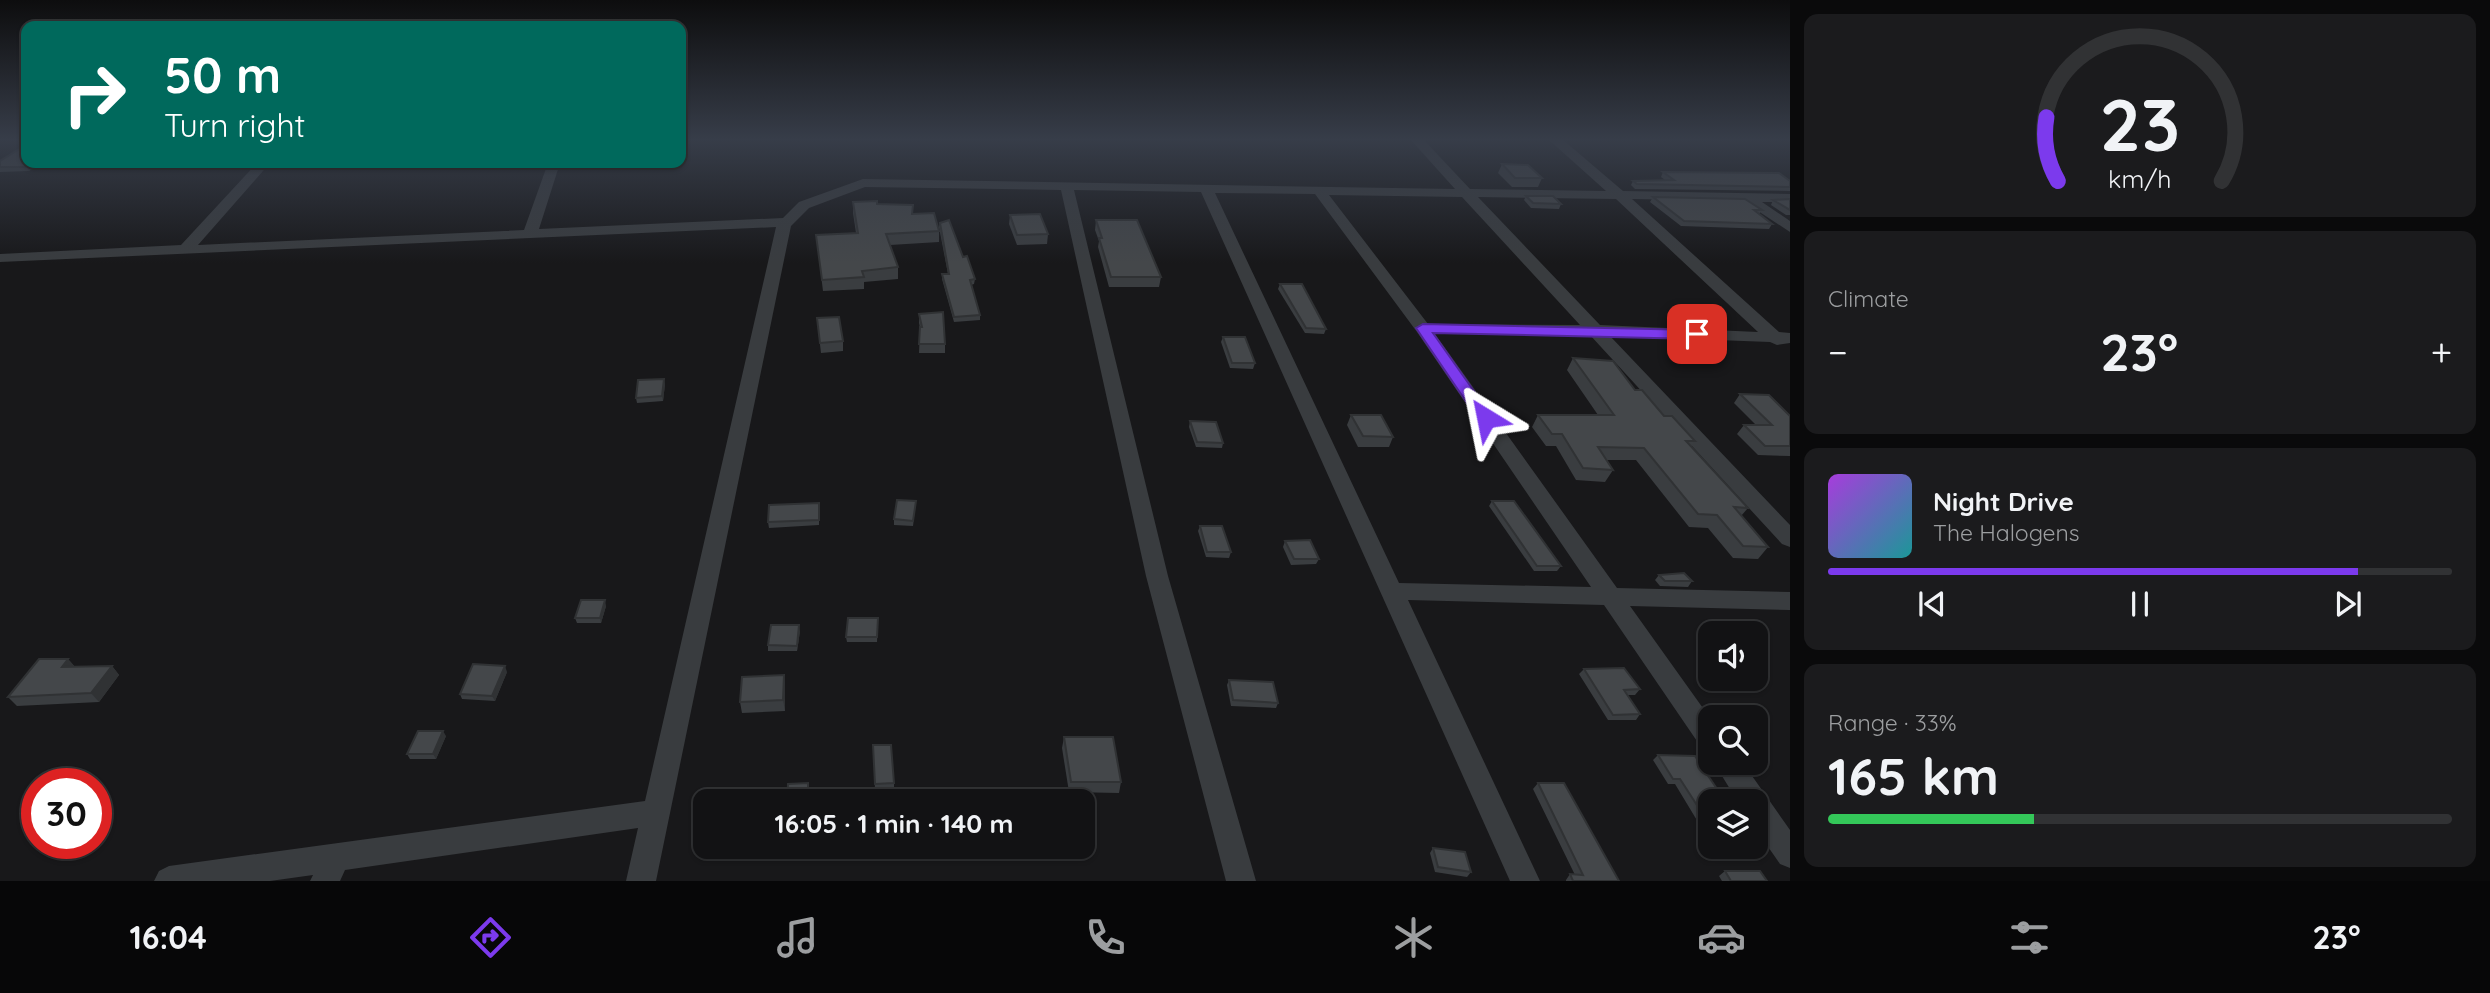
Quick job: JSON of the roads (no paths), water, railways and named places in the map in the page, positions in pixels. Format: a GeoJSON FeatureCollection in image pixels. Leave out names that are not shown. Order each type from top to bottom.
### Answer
{"type":"FeatureCollection","features":[{"type":"Feature","properties":{"kind":"street"},"geometry":{"type":"LineString","coordinates":[[185,250],[248,180]]}},
{"type":"Feature","properties":{"kind":"street"},"geometry":{"type":"LineString","coordinates":[[530,234],[548,180]]}},
{"type":"Feature","properties":{"kind":"street"},"geometry":{"type":"LineString","coordinates":[[1456,180],[1790,539]]}},
{"type":"Feature","properties":{"kind":"street"},"geometry":{"type":"LineString","coordinates":[[1602,180],[1782,338],[1790,351]]}},
{"type":"Feature","properties":{"kind":"street"},"geometry":{"type":"LineString","coordinates":[[641,881],[784,225],[804,205],[863,183],[1790,198]]}},
{"type":"Feature","properties":{"kind":"street"},"geometry":{"type":"LineString","coordinates":[[1067,187],[1157,576],[1241,881]]}},
{"type":"Feature","properties":{"kind":"street"},"geometry":{"type":"LineString","coordinates":[[1207,190],[1525,881]]}},
{"type":"Feature","properties":{"kind":"street"},"geometry":{"type":"LineString","coordinates":[[1319,191],[1423,328],[1698,722]]}},
{"type":"Feature","properties":{"kind":"street"},"geometry":{"type":"LineString","coordinates":[[1746,197],[1790,228]]}},
{"type":"Feature","properties":{"kind":"street"},"geometry":{"type":"LineString","coordinates":[[0,258],[788,222]]}},
{"type":"Feature","properties":{"kind":"street"},"geometry":{"type":"LineString","coordinates":[[1423,328],[1595,330],[1782,338]]}},
{"type":"Feature","properties":{"kind":"street"},"geometry":{"type":"LineString","coordinates":[[1392,592],[1790,601]]}},
{"type":"Feature","properties":{"kind":"street"},"geometry":{"type":"LineString","coordinates":[[169,881],[331,869],[656,812]]}},
{"type":"Feature","properties":{"kind":"street"},"geometry":{"type":"LineString","coordinates":[[1768,823],[1790,854]]}}]}
